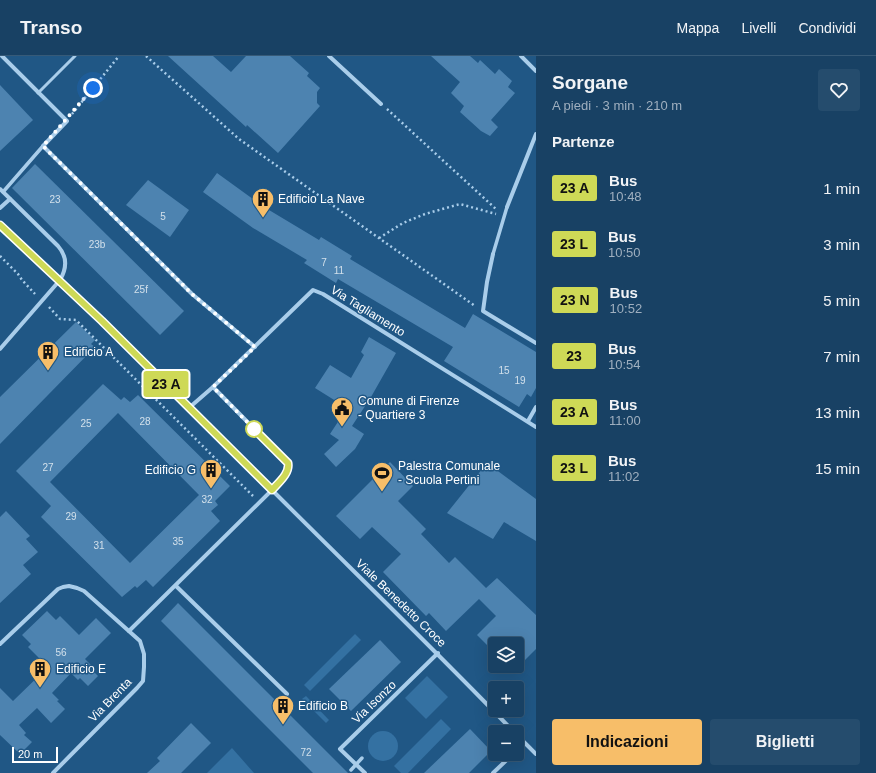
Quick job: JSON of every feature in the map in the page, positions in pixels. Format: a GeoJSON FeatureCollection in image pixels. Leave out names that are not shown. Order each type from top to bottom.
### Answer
{"type":"FeatureCollection","features":[{"type":"Feature","properties":{"kind":"street"},"geometry":{"type":"LineString","coordinates":[[0,349],[60,280],[65,267],[63,252],[1,190],[66,121],[2,56]]}},
{"type":"Feature","properties":{"kind":"street"},"geometry":{"type":"LineString","coordinates":[[328,56],[381,104]]}},
{"type":"Feature","properties":{"kind":"street"},"geometry":{"type":"LineString","coordinates":[[521,56],[536,70]]}},
{"type":"Feature","properties":{"kind":"street"},"geometry":{"type":"LineString","coordinates":[[536,134],[504,216],[493,254],[483,311],[536,343]]}},
{"type":"Feature","properties":{"kind":"street"},"geometry":{"type":"LineString","coordinates":[[43,146],[192,294],[255,347]]}},
{"type":"Feature","properties":{"kind":"street"},"geometry":{"type":"LineString","coordinates":[[0,208],[10,199]]}},
{"type":"Feature","properties":{"kind":"street","name":"Viale Benedetto Croce"},"geometry":{"type":"LineString","coordinates":[[0,225],[60,280],[190,407],[438,653],[507,725]]}},
{"type":"Feature","properties":{"kind":"street","name":"Via Tagliamento"},"geometry":{"type":"LineString","coordinates":[[190,407],[213,387],[313,290],[323,294],[536,426]]}},
{"type":"Feature","properties":{"kind":"street"},"geometry":{"type":"LineString","coordinates":[[0,644],[51,595],[63,587],[69,586],[84,591],[129,631],[272,490],[286,472],[288,463],[213,387]]}},
{"type":"Feature","properties":{"kind":"street"},"geometry":{"type":"LineString","coordinates":[[528,421],[536,407]]}},
{"type":"Feature","properties":{"kind":"street"},"geometry":{"type":"LineString","coordinates":[[176,586],[287,694]]}},
{"type":"Feature","properties":{"kind":"street","name":"Via Brenta"},"geometry":{"type":"LineString","coordinates":[[53,773],[143,681],[144,660],[142,647],[140,641],[129,631]]}},
{"type":"Feature","properties":{"kind":"street","name":"Via Isonzo"},"geometry":{"type":"LineString","coordinates":[[365,773],[340,749],[438,653]]}},
{"type":"Feature","properties":{"kind":"street"},"geometry":{"type":"LineString","coordinates":[[524,743],[536,754]]}},
{"type":"Feature","properties":{"kind":"street"},"geometry":{"type":"LineString","coordinates":[[351,770],[362,758]]}},
{"type":"Feature","properties":{"kind":"street"},"geometry":{"type":"LineString","coordinates":[[493,773],[506,761]]}},
{"type":"Feature","properties":{"kind":"lane"},"geometry":{"type":"LineString","coordinates":[[38,93],[75,56]]}},
{"type":"Feature","properties":{"kind":"path"},"geometry":{"type":"LineString","coordinates":[[66,121],[119,56]]}},
{"type":"Feature","properties":{"kind":"path"},"geometry":{"type":"LineString","coordinates":[[146,56],[239,139],[483,311]]}},
{"type":"Feature","properties":{"kind":"path"},"geometry":{"type":"LineString","coordinates":[[381,104],[504,216]]}},
{"type":"Feature","properties":{"kind":"path"},"geometry":{"type":"LineString","coordinates":[[379,238],[403,223],[425,214],[460,204],[504,216]]}},
{"type":"Feature","properties":{"kind":"path"},"geometry":{"type":"LineString","coordinates":[[0,256],[60,319],[76,320],[259,502]]}},
{"type":"Feature","properties":{"kind":"shaded area"},"geometry":{"type":"Polygon","coordinates":[[[355,634],[361,640],[310,691],[304,685],[355,634]]]}},
{"type":"Feature","properties":{"kind":"shaded area"},"geometry":{"type":"Polygon","coordinates":[[[427,676],[448,697],[426,719],[405,698],[427,676]]]}},
{"type":"Feature","properties":{"kind":"shaded area"},"geometry":{"type":"Polygon","coordinates":[[[306,696],[329,720],[326,723],[302,699],[306,696]]]}},
{"type":"Feature","properties":{"kind":"shaded area"},"geometry":{"type":"Polygon","coordinates":[[[441,719],[451,729],[408,773],[401,773],[394,766],[441,719]]]}},
{"type":"Feature","properties":{"kind":"shaded area"},"geometry":{"type":"Polygon","coordinates":[[[383,731],[394,735],[398,746],[394,757],[383,761],[372,757],[368,746],[372,735],[383,731]]]}},
{"type":"Feature","properties":{"kind":"shaded area"},"geometry":{"type":"Polygon","coordinates":[[[232,748],[254,773],[207,773],[232,748]]]}},
{"type":"Feature","properties":{"kind":"building"},"geometry":{"type":"Polygon","coordinates":[[[168,56],[213,56],[231,72],[246,56],[290,56],[309,73],[307,76],[320,88],[317,92],[317,103],[320,106],[278,153],[247,125],[246,127],[168,56]]]}},
{"type":"Feature","properties":{"kind":"building"},"geometry":{"type":"Polygon","coordinates":[[[431,56],[470,56],[478,63],[480,60],[495,74],[499,69],[512,81],[508,87],[515,93],[491,120],[498,127],[490,136],[481,131],[460,112],[464,106],[451,93],[460,82],[431,56]]]}},
{"type":"Feature","properties":{"kind":"building"},"geometry":{"type":"Polygon","coordinates":[[[0,85],[33,120],[0,151],[0,85]]]}},
{"type":"Feature","properties":{"kind":"building"},"geometry":{"type":"Polygon","coordinates":[[[35,164],[184,311],[160,335],[12,188],[35,164]]]}},
{"type":"Feature","properties":{"kind":"building"},"geometry":{"type":"Polygon","coordinates":[[[217,173],[264,207],[319,240],[321,237],[352,256],[350,259],[465,328],[473,314],[536,352],[536,388],[531,397],[527,394],[519,407],[444,361],[453,347],[338,279],[336,283],[304,263],[307,260],[253,228],[203,192],[217,173]]]}},
{"type":"Feature","properties":{"kind":"building"},"geometry":{"type":"Polygon","coordinates":[[[148,180],[189,210],[170,237],[126,205],[148,180]]]}},
{"type":"Feature","properties":{"kind":"building","name":"Edificio A"},"geometry":{"type":"Polygon","coordinates":[[[76,322],[95,340],[91,344],[95,347],[0,444],[0,397],[76,322]]]}},
{"type":"Feature","properties":{"kind":"building"},"geometry":{"type":"Polygon","coordinates":[[[369,337],[396,353],[371,397],[352,426],[364,434],[355,449],[336,467],[324,454],[339,440],[330,434],[347,408],[315,388],[330,365],[351,378],[364,355],[361,352],[369,337]]]}},
{"type":"Feature","properties":{"kind":"building","name":"Edificio G"},"geometry":{"type":"Polygon","coordinates":[[[103,384],[121,400],[124,397],[130,402],[138,395],[230,486],[215,501],[218,505],[211,511],[220,521],[153,587],[146,580],[137,588],[135,586],[122,597],[41,517],[51,506],[16,471],[103,384]],[[118,413],[50,482],[130,563],[199,495],[118,413]]]}},
{"type":"Feature","properties":{"kind":"building"},"geometry":{"type":"Polygon","coordinates":[[[390,462],[413,486],[398,501],[426,529],[421,534],[449,563],[455,557],[486,588],[497,578],[536,615],[536,649],[524,661],[524,637],[488,637],[488,646],[477,635],[496,616],[479,599],[446,631],[429,613],[426,616],[383,572],[401,554],[372,527],[360,539],[336,516],[390,462]]]}},
{"type":"Feature","properties":{"kind":"building"},"geometry":{"type":"Polygon","coordinates":[[[487,463],[536,499],[536,541],[504,522],[493,539],[447,513],[487,463]]]}},
{"type":"Feature","properties":{"kind":"building"},"geometry":{"type":"Polygon","coordinates":[[[6,511],[30,536],[26,539],[38,552],[23,565],[31,574],[0,603],[0,517],[6,511]]]}},
{"type":"Feature","properties":{"kind":"building","name":"Edificio B"},"geometry":{"type":"Polygon","coordinates":[[[178,603],[348,773],[313,773],[161,621],[178,603]]]}},
{"type":"Feature","properties":{"kind":"building"},"geometry":{"type":"Polygon","coordinates":[[[47,611],[56,620],[60,616],[79,635],[96,618],[111,633],[85,659],[92,666],[90,668],[98,676],[88,686],[80,678],[78,680],[71,673],[52,693],[65,709],[51,723],[37,708],[19,725],[26,733],[24,735],[32,742],[20,754],[0,735],[0,688],[13,701],[48,667],[28,647],[31,644],[22,635],[47,611]]]}},
{"type":"Feature","properties":{"kind":"building"},"geometry":{"type":"Polygon","coordinates":[[[380,640],[401,662],[351,711],[329,689],[380,640]]]}},
{"type":"Feature","properties":{"kind":"building"},"geometry":{"type":"Polygon","coordinates":[[[191,723],[211,743],[181,773],[147,773],[160,761],[157,758],[191,723]]]}},
{"type":"Feature","properties":{"kind":"building"},"geometry":{"type":"Polygon","coordinates":[[[470,729],[488,748],[488,754],[469,773],[424,773],[470,729]]]}},
{"type":"Feature","properties":{"kind":"bus line"},"geometry":{"type":"LineString","coordinates":[[0,225],[102,321],[272,490],[286,472],[288,463],[254,429]]}},
{"type":"Feature","properties":{"kind":"place","name":"Edificio La Nave"},"geometry":{"type":"Point","coordinates":[263,218]}},
{"type":"Feature","properties":{"kind":"place","name":"Edificio A"},"geometry":{"type":"Point","coordinates":[48,372]}},
{"type":"Feature","properties":{"kind":"place","name":"Comune di Firenze - Quartiere 3"},"geometry":{"type":"Point","coordinates":[342,428]}},
{"type":"Feature","properties":{"kind":"place","name":"Edificio G"},"geometry":{"type":"Point","coordinates":[211,490]}},
{"type":"Feature","properties":{"kind":"place","name":"Palestra Comunale - Scuola Pertini"},"geometry":{"type":"Point","coordinates":[382,492]}},
{"type":"Feature","properties":{"kind":"place","name":"Edificio E"},"geometry":{"type":"Point","coordinates":[40,688]}},
{"type":"Feature","properties":{"kind":"place","name":"Edificio B"},"geometry":{"type":"Point","coordinates":[283,726]}},
{"type":"Feature","properties":{"kind":"route"},"geometry":{"type":"LineString","coordinates":[[93,88],[43,146],[192,294],[255,347],[213,387],[254,429]]}}]}
